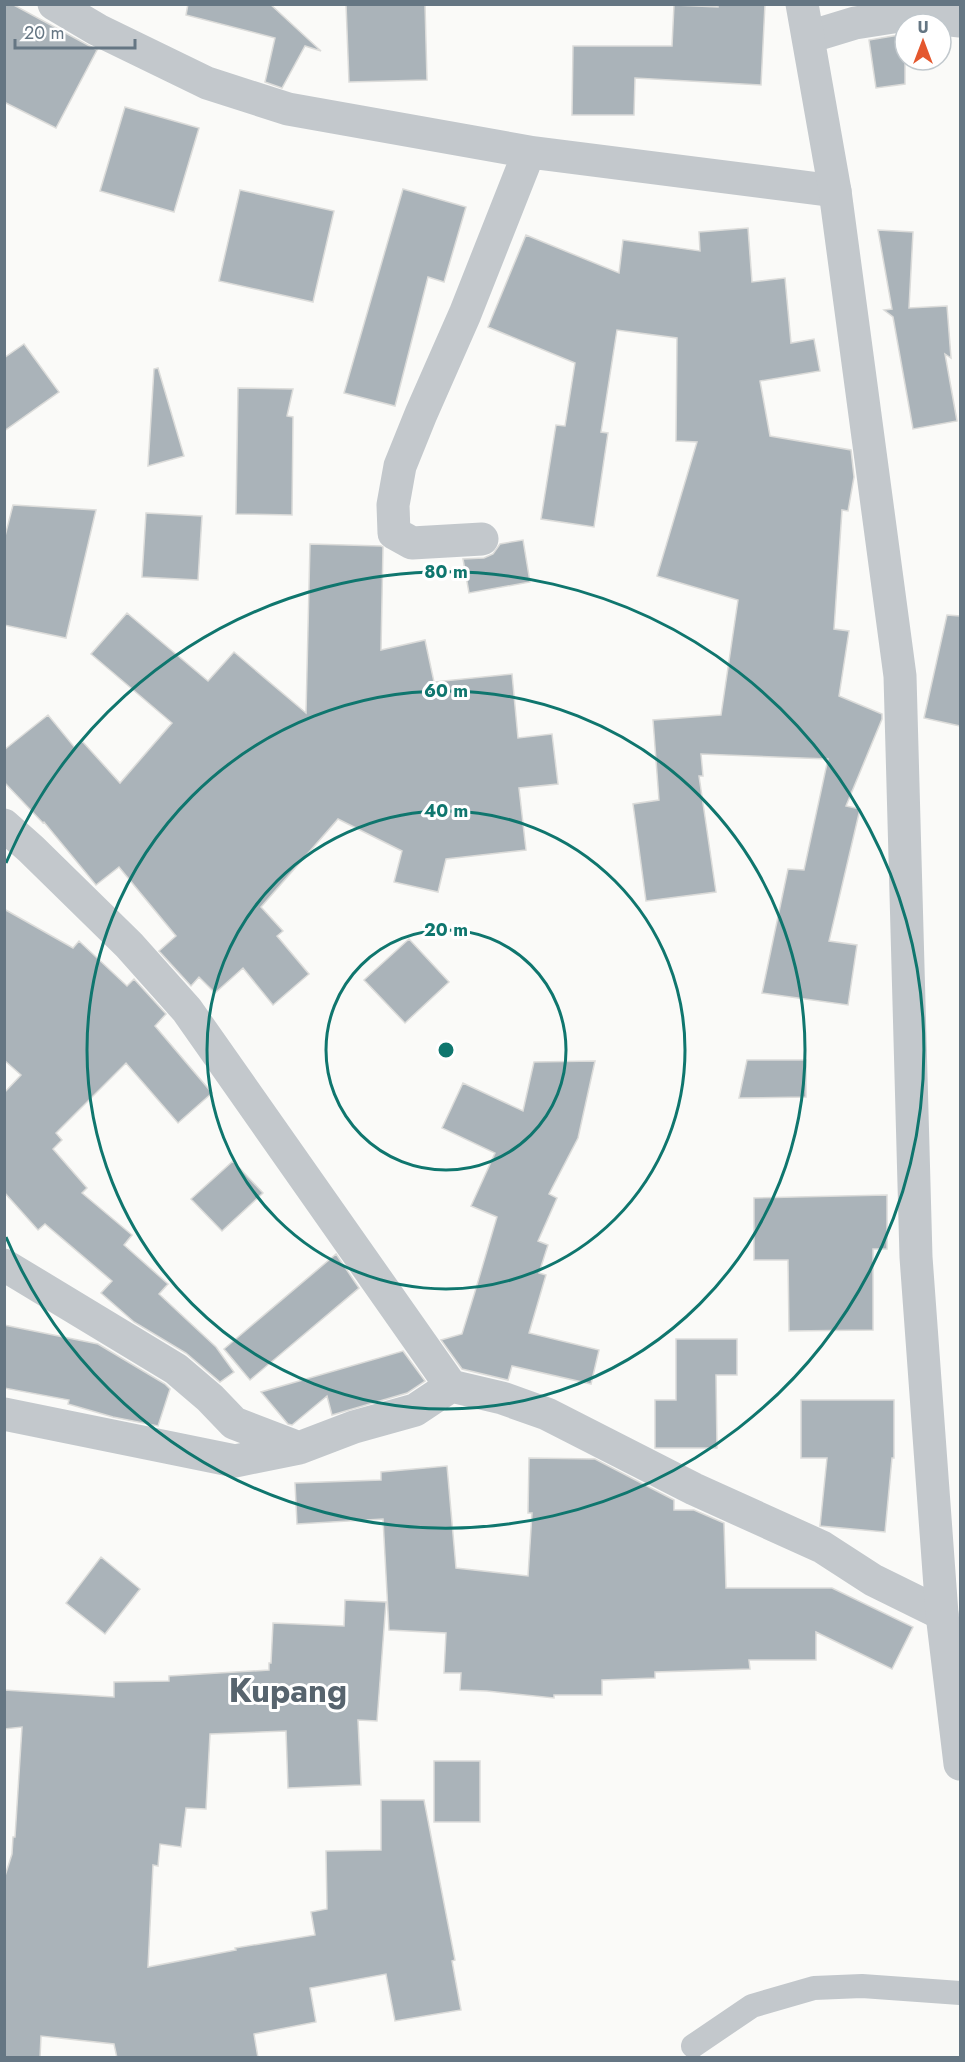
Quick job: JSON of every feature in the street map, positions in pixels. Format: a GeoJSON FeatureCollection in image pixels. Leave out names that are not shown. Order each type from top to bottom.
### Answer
{"type":"FeatureCollection","features":[{"type":"Feature","properties":{"kind":"street"},"geometry":{"type":"LineString","coordinates":[[54,4],[98,30],[207,83],[288,109],[530,152],[835,191]]}},
{"type":"Feature","properties":{"kind":"street"},"geometry":{"type":"LineString","coordinates":[[802,4],[835,191],[900,676],[916,1257],[942,1614],[960,1749]]}},
{"type":"Feature","properties":{"kind":"street"},"geometry":{"type":"LineString","coordinates":[[809,37],[855,23],[906,15],[960,21]]}},
{"type":"Feature","properties":{"kind":"street"},"geometry":{"type":"LineString","coordinates":[[482,539],[412,543],[394,533],[393,505],[400,466],[465,314],[530,152]]}},
{"type":"Feature","properties":{"kind":"street"},"geometry":{"type":"LineString","coordinates":[[4,825],[129,945],[188,1010],[451,1386],[502,1398],[546,1414],[694,1489],[822,1547],[873,1580],[942,1614]]}},
{"type":"Feature","properties":{"kind":"street"},"geometry":{"type":"LineString","coordinates":[[4,1265],[176,1369],[210,1398],[234,1423],[299,1448]]}},
{"type":"Feature","properties":{"kind":"street"},"geometry":{"type":"LineString","coordinates":[[4,1414],[235,1461],[299,1448],[354,1426],[416,1410],[451,1386]]}},
{"type":"Feature","properties":{"kind":"lane"},"geometry":{"type":"LineString","coordinates":[[693,2046],[752,2006],[814,1988],[862,1986],[960,1993]]}},
{"type":"Feature","properties":{"kind":"building"},"geometry":{"type":"Polygon","coordinates":[[[4,4],[12,4],[97,50],[56,128],[4,102],[4,4]]]}},
{"type":"Feature","properties":{"kind":"building"},"geometry":{"type":"Polygon","coordinates":[[[188,4],[270,4],[321,51],[305,46],[282,88],[265,82],[275,38],[186,15],[188,4]]]}},
{"type":"Feature","properties":{"kind":"building"},"geometry":{"type":"Polygon","coordinates":[[[346,4],[425,4],[427,80],[349,82],[346,4]]]}},
{"type":"Feature","properties":{"kind":"building"},"geometry":{"type":"Polygon","coordinates":[[[718,4],[765,4],[761,85],[635,78],[634,115],[572,115],[573,46],[672,46],[674,5],[718,7],[718,4]]]}},
{"type":"Feature","properties":{"kind":"building"},"geometry":{"type":"Polygon","coordinates":[[[893,36],[893,72],[905,72],[905,84],[876,88],[869,40],[893,36]]]}},
{"type":"Feature","properties":{"kind":"building"},"geometry":{"type":"Polygon","coordinates":[[[125,107],[199,128],[174,212],[100,191],[125,107]]]}},
{"type":"Feature","properties":{"kind":"building"},"geometry":{"type":"Polygon","coordinates":[[[403,189],[466,207],[444,282],[428,277],[395,406],[344,393],[403,189]]]}},
{"type":"Feature","properties":{"kind":"building"},"geometry":{"type":"Polygon","coordinates":[[[240,190],[334,211],[313,302],[219,281],[240,190]]]}},
{"type":"Feature","properties":{"kind":"building"},"geometry":{"type":"Polygon","coordinates":[[[748,228],[752,282],[785,278],[791,343],[814,339],[820,371],[760,381],[770,436],[851,450],[854,477],[848,511],[842,510],[834,629],[849,631],[839,696],[882,714],[882,719],[846,806],[860,809],[829,941],[857,945],[848,1005],[762,993],[788,869],[804,870],[828,759],[701,754],[703,776],[699,776],[716,892],[646,901],[633,804],[659,800],[653,720],[721,715],[738,600],[657,576],[697,442],[676,441],[677,338],[617,330],[601,432],[608,433],[594,527],[541,519],[556,425],[565,426],[575,363],[488,327],[526,235],[619,273],[623,240],[700,251],[699,232],[748,228]]]}},
{"type":"Feature","properties":{"kind":"building"},"geometry":{"type":"Polygon","coordinates":[[[878,230],[913,232],[909,308],[947,306],[951,358],[945,354],[957,421],[913,429],[893,317],[884,310],[892,309],[878,230]]]}},
{"type":"Feature","properties":{"kind":"building"},"geometry":{"type":"Polygon","coordinates":[[[24,344],[59,392],[4,431],[4,358],[24,344]]]}},
{"type":"Feature","properties":{"kind":"building"},"geometry":{"type":"Polygon","coordinates":[[[158,368],[184,456],[148,466],[154,369],[158,368]]]}},
{"type":"Feature","properties":{"kind":"building"},"geometry":{"type":"Polygon","coordinates":[[[238,388],[293,389],[287,416],[293,417],[292,515],[236,514],[238,388]]]}},
{"type":"Feature","properties":{"kind":"building"},"geometry":{"type":"Polygon","coordinates":[[[13,505],[96,510],[66,638],[4,625],[4,540],[13,505]]]}},
{"type":"Feature","properties":{"kind":"building"},"geometry":{"type":"Polygon","coordinates":[[[146,513],[202,516],[198,580],[142,577],[146,513]]]}},
{"type":"Feature","properties":{"kind":"building"},"geometry":{"type":"Polygon","coordinates":[[[523,540],[530,582],[469,593],[463,559],[484,558],[493,554],[500,544],[523,540]]]}},
{"type":"Feature","properties":{"kind":"building"},"geometry":{"type":"Polygon","coordinates":[[[310,544],[383,547],[381,650],[425,640],[434,682],[512,674],[518,738],[552,734],[558,784],[519,788],[526,850],[446,859],[438,892],[394,882],[402,851],[338,819],[261,907],[283,931],[277,936],[309,974],[273,1005],[243,968],[215,993],[199,977],[191,986],[159,951],[176,936],[119,867],[96,885],[44,822],[4,782],[4,750],[48,715],[75,748],[82,741],[120,783],[172,723],[91,654],[127,613],[208,681],[234,652],[306,713],[310,544]]]}},
{"type":"Feature","properties":{"kind":"building"},"geometry":{"type":"Polygon","coordinates":[[[947,615],[960,616],[960,726],[924,718],[947,615]]]}},
{"type":"Feature","properties":{"kind":"building"},"geometry":{"type":"Polygon","coordinates":[[[4,909],[73,948],[79,941],[127,986],[134,979],[166,1014],[155,1026],[212,1093],[178,1123],[126,1063],[56,1133],[62,1140],[53,1149],[87,1188],[82,1193],[132,1235],[124,1245],[168,1284],[159,1294],[216,1347],[234,1372],[220,1382],[186,1353],[134,1322],[101,1293],[112,1281],[45,1224],[38,1230],[4,1192],[4,1093],[21,1075],[4,1060],[4,909]]]}},
{"type":"Feature","properties":{"kind":"building"},"geometry":{"type":"Polygon","coordinates":[[[409,939],[449,982],[405,1023],[364,980],[409,939]]]}},
{"type":"Feature","properties":{"kind":"building"},"geometry":{"type":"Polygon","coordinates":[[[747,1060],[806,1060],[806,1097],[739,1098],[747,1060]]]}},
{"type":"Feature","properties":{"kind":"building"},"geometry":{"type":"Polygon","coordinates":[[[595,1061],[578,1138],[549,1194],[557,1198],[538,1241],[548,1245],[539,1273],[546,1275],[529,1333],[599,1350],[591,1384],[512,1366],[508,1380],[462,1369],[441,1340],[462,1334],[497,1217],[471,1206],[495,1153],[442,1128],[463,1083],[523,1111],[534,1062],[595,1061]]]}},
{"type":"Feature","properties":{"kind":"building"},"geometry":{"type":"Polygon","coordinates":[[[233,1161],[263,1193],[222,1231],[191,1199],[233,1161]]]}},
{"type":"Feature","properties":{"kind":"building"},"geometry":{"type":"Polygon","coordinates":[[[887,1195],[887,1249],[873,1249],[873,1330],[789,1331],[788,1260],[754,1260],[754,1198],[887,1195]]]}},
{"type":"Feature","properties":{"kind":"building"},"geometry":{"type":"Polygon","coordinates":[[[336,1254],[359,1288],[250,1380],[224,1349],[336,1254]]]}},
{"type":"Feature","properties":{"kind":"building"},"geometry":{"type":"Polygon","coordinates":[[[4,1325],[98,1344],[165,1384],[170,1389],[158,1426],[113,1417],[68,1404],[69,1400],[4,1388],[4,1325]]]}},
{"type":"Feature","properties":{"kind":"building"},"geometry":{"type":"Polygon","coordinates":[[[676,1339],[737,1339],[737,1375],[716,1375],[717,1448],[655,1448],[655,1400],[676,1400],[676,1339]]]}},
{"type":"Feature","properties":{"kind":"building"},"geometry":{"type":"Polygon","coordinates":[[[403,1351],[425,1381],[407,1393],[332,1415],[327,1396],[292,1425],[288,1424],[261,1392],[403,1351]]]}},
{"type":"Feature","properties":{"kind":"building"},"geometry":{"type":"Polygon","coordinates":[[[801,1400],[894,1400],[894,1458],[892,1458],[885,1532],[820,1526],[827,1458],[801,1458],[801,1400]]]}},
{"type":"Feature","properties":{"kind":"building"},"geometry":{"type":"Polygon","coordinates":[[[529,1458],[595,1459],[674,1500],[674,1510],[694,1510],[724,1523],[726,1588],[832,1588],[913,1627],[892,1669],[816,1632],[816,1660],[749,1660],[750,1669],[655,1672],[655,1678],[602,1680],[602,1695],[554,1695],[554,1698],[460,1690],[461,1673],[444,1673],[446,1633],[389,1630],[383,1519],[297,1524],[295,1483],[381,1480],[381,1472],[447,1466],[456,1568],[528,1576],[532,1513],[528,1513],[529,1458]]]}},
{"type":"Feature","properties":{"kind":"building"},"geometry":{"type":"Polygon","coordinates":[[[101,1557],[140,1589],[105,1634],[66,1603],[101,1557]]]}},
{"type":"Feature","properties":{"kind":"building"},"geometry":{"type":"Polygon","coordinates":[[[345,1600],[386,1602],[377,1721],[358,1720],[361,1785],[288,1788],[286,1731],[210,1734],[206,1809],[186,1808],[181,1847],[160,1844],[158,1866],[153,1865],[148,1967],[236,1950],[235,1948],[315,1935],[311,1912],[327,1909],[326,1851],[381,1850],[381,1800],[424,1800],[455,1960],[452,1961],[461,2010],[395,2021],[386,1974],[310,1988],[316,2022],[254,2034],[258,2058],[117,2058],[114,2044],[41,2036],[40,2058],[4,2058],[4,1879],[12,1854],[13,1837],[15,1837],[22,1727],[4,1729],[4,1690],[114,1697],[114,1682],[169,1681],[169,1676],[269,1670],[273,1623],[344,1626],[345,1600]]]}},
{"type":"Feature","properties":{"kind":"building"},"geometry":{"type":"Polygon","coordinates":[[[434,1761],[480,1761],[480,1822],[434,1822],[434,1761]]]}},
{"type":"Feature","properties":{"kind":"district","name":"Kupang"},"geometry":{"type":"Point","coordinates":[288,1690]}}]}
